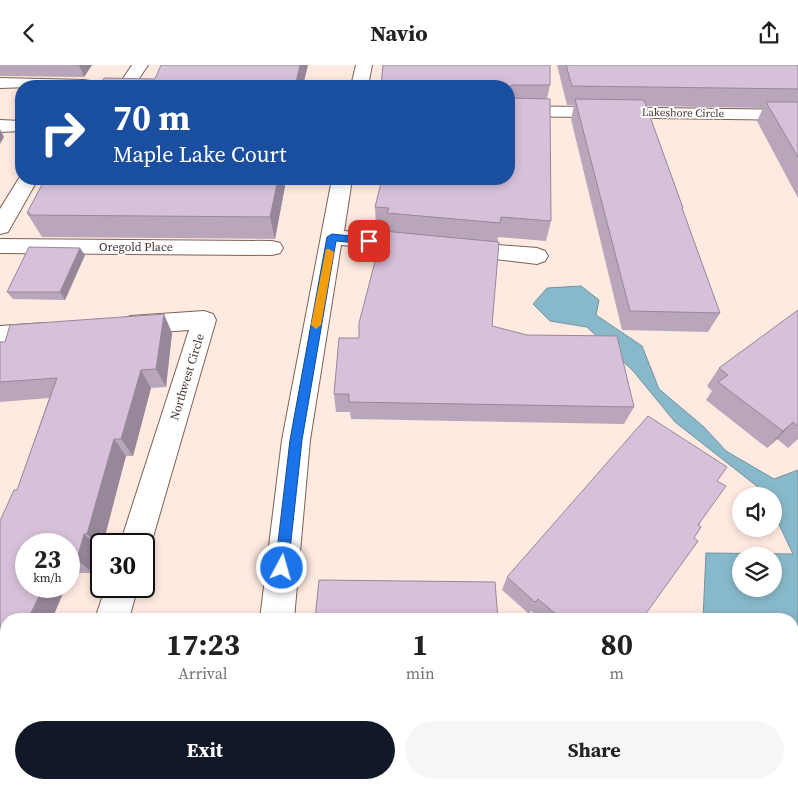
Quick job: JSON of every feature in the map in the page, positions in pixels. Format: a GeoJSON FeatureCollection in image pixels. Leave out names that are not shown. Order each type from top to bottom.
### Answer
{"type":"FeatureCollection","features":[{"type":"Feature","properties":{"kind":"street"},"geometry":{"type":"LineString","coordinates":[[130,80],[140,65]]}},
{"type":"Feature","properties":{"kind":"street"},"geometry":{"type":"LineString","coordinates":[[361,80],[364,65]]}},
{"type":"Feature","properties":{"kind":"street"},"geometry":{"type":"LineString","coordinates":[[0,83],[15,83]]}},
{"type":"Feature","properties":{"kind":"street","name":"Lakeshore Circle"},"geometry":{"type":"LineString","coordinates":[[515,111],[798,115]]}},
{"type":"Feature","properties":{"kind":"street"},"geometry":{"type":"LineString","coordinates":[[0,126],[15,126]]}},
{"type":"Feature","properties":{"kind":"street"},"geometry":{"type":"LineString","coordinates":[[0,227],[24,185]]}},
{"type":"Feature","properties":{"kind":"street"},"geometry":{"type":"LineString","coordinates":[[278,613],[296,440],[341,185]]}},
{"type":"Feature","properties":{"kind":"street"},"geometry":{"type":"LineString","coordinates":[[332,237],[537,256]]}},
{"type":"Feature","properties":{"kind":"street","name":"Oregold Place"},"geometry":{"type":"LineString","coordinates":[[0,246],[272,248]]}},
{"type":"Feature","properties":{"kind":"street","name":"Northwest Circle"},"geometry":{"type":"LineString","coordinates":[[107,327],[204,319],[138,533]]}},
{"type":"Feature","properties":{"kind":"street"},"geometry":{"type":"LineString","coordinates":[[0,335],[68,330]]}},
{"type":"Feature","properties":{"kind":"street"},"geometry":{"type":"LineString","coordinates":[[114,613],[118,598]]}},
{"type":"Feature","properties":{"kind":"water"},"geometry":{"type":"Polygon","coordinates":[[[581,286],[599,300],[596,315],[642,346],[659,389],[704,427],[726,451],[774,479],[798,470],[798,613],[703,613],[706,553],[732,553],[732,597],[782,597],[782,554],[793,554],[782,531],[782,487],[758,487],[675,422],[634,372],[587,327],[550,321],[533,304],[547,288],[581,286]]]}},
{"type":"Feature","properties":{"kind":"building"},"geometry":{"type":"Polygon","coordinates":[[[161,65],[300,65],[296,80],[103,80],[104,78],[155,79],[161,65]]]}},
{"type":"Feature","properties":{"kind":"building"},"geometry":{"type":"Polygon","coordinates":[[[383,65],[550,65],[550,85],[515,85],[515,80],[382,80],[383,65]]]}},
{"type":"Feature","properties":{"kind":"building"},"geometry":{"type":"Polygon","coordinates":[[[566,65],[798,65],[798,89],[572,86],[566,65]]]}},
{"type":"Feature","properties":{"kind":"building"},"geometry":{"type":"Polygon","coordinates":[[[515,98],[550,99],[551,221],[501,217],[500,223],[387,213],[389,208],[375,207],[380,185],[515,185],[515,98]]]}},
{"type":"Feature","properties":{"kind":"building"},"geometry":{"type":"Polygon","coordinates":[[[575,99],[644,100],[720,313],[630,311],[575,99]]]}},
{"type":"Feature","properties":{"kind":"building"},"geometry":{"type":"Polygon","coordinates":[[[766,102],[798,102],[798,157],[766,102]]]}},
{"type":"Feature","properties":{"kind":"building"},"geometry":{"type":"Polygon","coordinates":[[[42,185],[277,185],[270,217],[29,215],[30,213],[27,213],[42,185]]]}},
{"type":"Feature","properties":{"kind":"building"},"geometry":{"type":"Polygon","coordinates":[[[383,231],[499,242],[492,326],[527,335],[617,336],[634,407],[349,402],[349,394],[334,394],[339,338],[359,338],[359,323],[383,231]]]}},
{"type":"Feature","properties":{"kind":"building"},"geometry":{"type":"Polygon","coordinates":[[[29,247],[80,248],[60,292],[7,292],[29,247]]]}},
{"type":"Feature","properties":{"kind":"building"},"geometry":{"type":"Polygon","coordinates":[[[798,310],[798,426],[793,422],[783,431],[718,382],[728,375],[719,368],[798,310]]]}},
{"type":"Feature","properties":{"kind":"building"},"geometry":{"type":"Polygon","coordinates":[[[164,314],[156,369],[141,370],[121,439],[114,439],[87,534],[84,534],[80,548],[80,533],[15,533],[15,598],[38,598],[31,613],[0,613],[0,521],[14,490],[17,490],[57,378],[0,382],[0,342],[5,342],[10,325],[164,314]]]}},
{"type":"Feature","properties":{"kind":"building"},"geometry":{"type":"Polygon","coordinates":[[[648,416],[727,467],[717,481],[726,486],[698,525],[701,527],[694,538],[698,541],[646,613],[555,613],[538,599],[535,602],[507,577],[648,416]]]}},
{"type":"Feature","properties":{"kind":"building"},"geometry":{"type":"Polygon","coordinates":[[[319,580],[495,582],[498,613],[316,613],[319,580]]]}},
{"type":"Feature","properties":{"kind":"slow traffic"},"geometry":{"type":"LineString","coordinates":[[316,325],[329,252]]}},
{"type":"Feature","properties":{"kind":"route"},"geometry":{"type":"LineString","coordinates":[[282,568],[296,440],[332,237],[369,241]]}}]}
